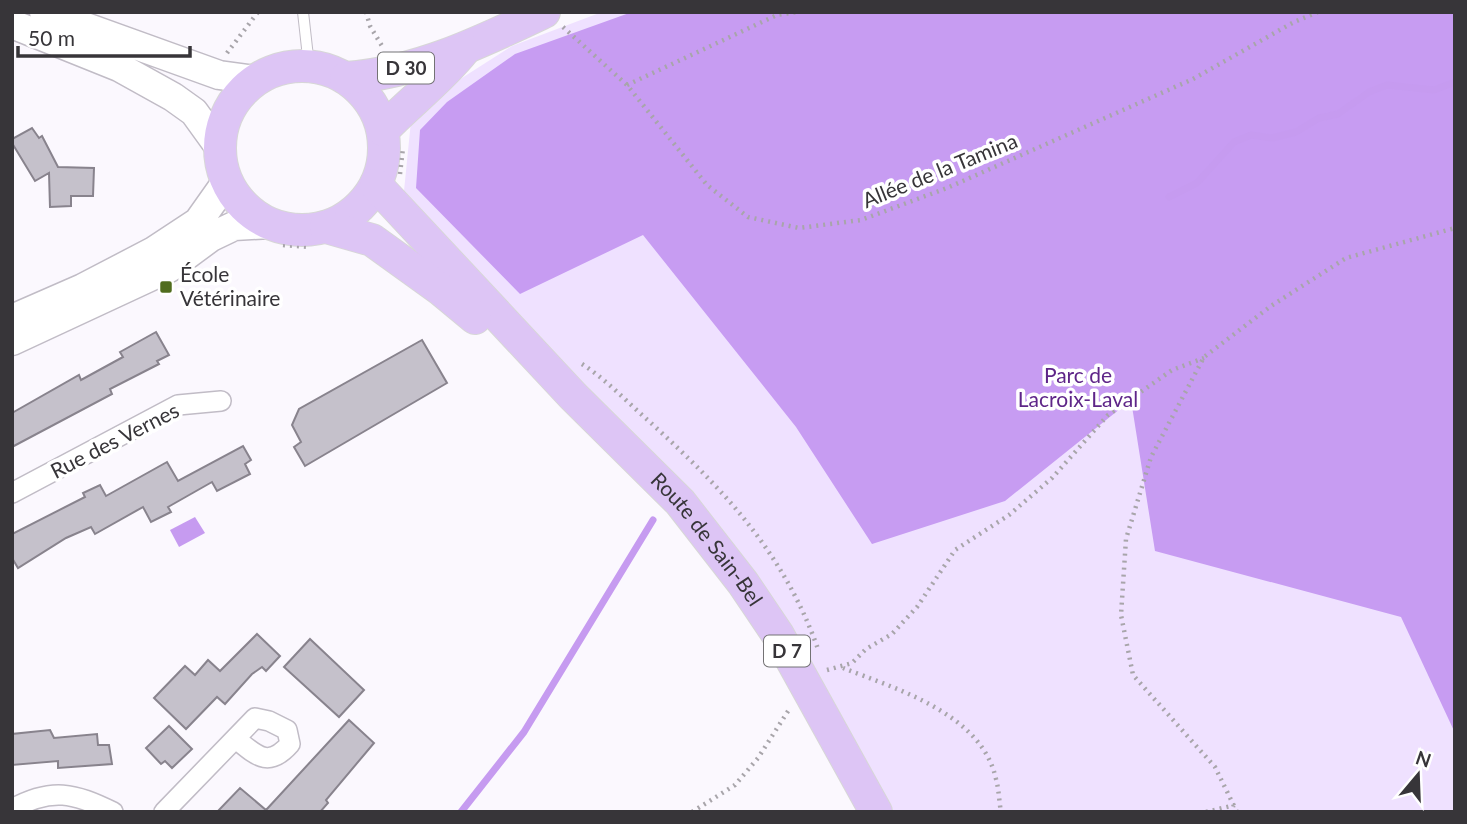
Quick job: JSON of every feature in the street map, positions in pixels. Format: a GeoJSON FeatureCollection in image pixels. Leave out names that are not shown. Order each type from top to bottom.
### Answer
{"type":"FeatureCollection","features":[{"type":"Feature","properties":{"kind":"main road"},"geometry":{"type":"LineString","coordinates":[[44,12],[219,75],[255,80]]}},
{"type":"Feature","properties":{"kind":"main road","name":"D 30"},"geometry":{"type":"LineString","coordinates":[[346,78],[399,71],[464,50],[549,16]]}},
{"type":"Feature","properties":{"kind":"main road"},"geometry":{"type":"LineString","coordinates":[[12,24],[119,67],[173,97],[194,112],[220,148]]}},
{"type":"Feature","properties":{"kind":"main road","name":"D 30"},"geometry":{"type":"LineString","coordinates":[[383,130],[417,95],[443,75],[464,50]]}},
{"type":"Feature","properties":{"kind":"main road"},"geometry":{"type":"LineString","coordinates":[[12,341],[169,268],[211,237],[234,226],[271,224],[298,230],[326,227],[346,218],[363,203],[376,185],[385,152],[383,130],[369,100],[346,78],[309,66],[281,68],[255,80],[236,98],[224,122],[220,148],[227,181],[238,199],[253,214],[271,224]]}},
{"type":"Feature","properties":{"kind":"main road"},"geometry":{"type":"LineString","coordinates":[[12,318],[83,288],[154,251],[198,222],[227,181]]}},
{"type":"Feature","properties":{"kind":"main road","name":"Route de Sain-Bel"},"geometry":{"type":"LineString","coordinates":[[376,185],[573,396],[672,493],[743,583],[778,635],[876,812]]}},
{"type":"Feature","properties":{"kind":"main road","name":"Route de Sain-Bel"},"geometry":{"type":"LineString","coordinates":[[326,227],[372,240],[440,289],[517,356],[573,396]]}},
{"type":"Feature","properties":{"kind":"street","name":"Rue des Vernes"},"geometry":{"type":"LineString","coordinates":[[12,494],[178,405],[221,401]]}},
{"type":"Feature","properties":{"kind":"street"},"geometry":{"type":"LineString","coordinates":[[164,812],[236,739]]}},
{"type":"Feature","properties":{"kind":"street"},"geometry":{"type":"LineString","coordinates":[[12,809],[30,800],[71,793],[113,812]]}},
{"type":"Feature","properties":{"kind":"lane"},"geometry":{"type":"LineString","coordinates":[[303,12],[309,66]]}},
{"type":"Feature","properties":{"kind":"path"},"geometry":{"type":"LineString","coordinates":[[219,75],[223,58],[258,12]]}},
{"type":"Feature","properties":{"kind":"path"},"geometry":{"type":"LineString","coordinates":[[627,85],[777,15],[797,12]]}},
{"type":"Feature","properties":{"kind":"path","name":"Allée de la Tamina"},"geometry":{"type":"LineString","coordinates":[[549,16],[627,85],[707,185],[748,217],[799,228],[861,220],[947,188],[1192,79],[1294,22],[1318,12]]}},
{"type":"Feature","properties":{"kind":"path"},"geometry":{"type":"LineString","coordinates":[[819,674],[842,667],[892,634],[917,607],[956,550],[1009,515],[1052,478],[1108,415],[1172,370],[1204,357],[1271,306],[1346,258],[1455,228]]}},
{"type":"Feature","properties":{"kind":"path"},"geometry":{"type":"LineString","coordinates":[[1204,357],[1151,457],[1126,539],[1121,615],[1133,675],[1215,767],[1237,812]]}},
{"type":"Feature","properties":{"kind":"path"},"geometry":{"type":"LineString","coordinates":[[842,667],[950,716],[979,744],[996,777],[1000,812]]}},
{"type":"Feature","properties":{"kind":"path"},"geometry":{"type":"LineString","coordinates":[[1206,812],[1235,805]]}},
{"type":"Feature","properties":{"kind":"green space","name":"Parc de Lacroix-Laval"},"geometry":{"type":"Polygon","coordinates":[[[602,12],[1455,12],[1455,812],[894,812],[805,652],[581,385],[455,252],[404,191],[411,121],[440,92],[512,46],[602,12]]]}},
{"type":"Feature","properties":{"kind":"green space","name":"Parc de Lacroix-Laval"},"geometry":{"type":"Polygon","coordinates":[[[632,12],[1455,12],[1455,733],[1401,617],[1155,551],[1131,400],[1005,501],[872,544],[796,427],[643,235],[520,294],[416,188],[420,130],[447,102],[515,54],[632,12]]]}},
{"type":"Feature","properties":{"kind":"shaded area"},"geometry":{"type":"Polygon","coordinates":[[[195,517],[205,533],[179,547],[170,530],[195,517]]]}},
{"type":"Feature","properties":{"kind":"building"},"geometry":{"type":"Polygon","coordinates":[[[32,128],[39,138],[42,136],[58,167],[94,168],[93,196],[71,196],[71,206],[50,207],[49,173],[35,181],[12,143],[12,139],[32,128]]]}},
{"type":"Feature","properties":{"kind":"building"},"geometry":{"type":"Polygon","coordinates":[[[156,332],[169,355],[157,361],[159,364],[110,389],[112,394],[12,447],[12,413],[79,375],[81,380],[123,357],[120,352],[156,332]]]}},
{"type":"Feature","properties":{"kind":"building"},"geometry":{"type":"Polygon","coordinates":[[[422,340],[447,383],[305,466],[294,447],[301,442],[292,425],[299,409],[422,340]]]}},
{"type":"Feature","properties":{"kind":"building"},"geometry":{"type":"Polygon","coordinates":[[[243,446],[251,460],[245,464],[250,474],[217,491],[212,482],[168,507],[171,512],[151,522],[143,507],[95,534],[91,527],[66,538],[18,568],[12,558],[12,534],[85,497],[83,493],[100,485],[106,496],[167,462],[178,481],[243,446]]]}},
{"type":"Feature","properties":{"kind":"building"},"geometry":{"type":"Polygon","coordinates":[[[257,634],[280,656],[266,671],[262,667],[252,674],[225,704],[217,697],[186,729],[154,698],[185,666],[195,675],[208,660],[220,671],[257,634]]]}},
{"type":"Feature","properties":{"kind":"building"},"geometry":{"type":"Polygon","coordinates":[[[310,639],[364,690],[339,717],[284,667],[310,639]]]}},
{"type":"Feature","properties":{"kind":"building"},"geometry":{"type":"Polygon","coordinates":[[[349,720],[374,743],[326,800],[328,803],[320,812],[217,812],[240,788],[266,810],[349,720]]]}},
{"type":"Feature","properties":{"kind":"building"},"geometry":{"type":"Polygon","coordinates":[[[169,726],[192,749],[172,768],[165,761],[161,764],[146,748],[169,726]]]}},
{"type":"Feature","properties":{"kind":"building"},"geometry":{"type":"Polygon","coordinates":[[[50,730],[54,738],[97,734],[98,745],[109,745],[112,764],[58,768],[58,761],[12,765],[12,734],[50,730]]]}},
{"type":"Feature","properties":{"kind":"waterway"},"geometry":{"type":"LineString","coordinates":[[1169,197],[1197,183],[1234,142],[1251,135],[1272,138],[1296,132],[1319,118],[1338,114],[1369,92],[1387,85],[1434,90],[1455,82]]}},
{"type":"Feature","properties":{"kind":"waterway"},"geometry":{"type":"LineString","coordinates":[[461,812],[524,732],[653,520]]}},
{"type":"Feature","properties":{"kind":"place","name":"École Vétérinaire"},"geometry":{"type":"Point","coordinates":[166,287]}}]}
